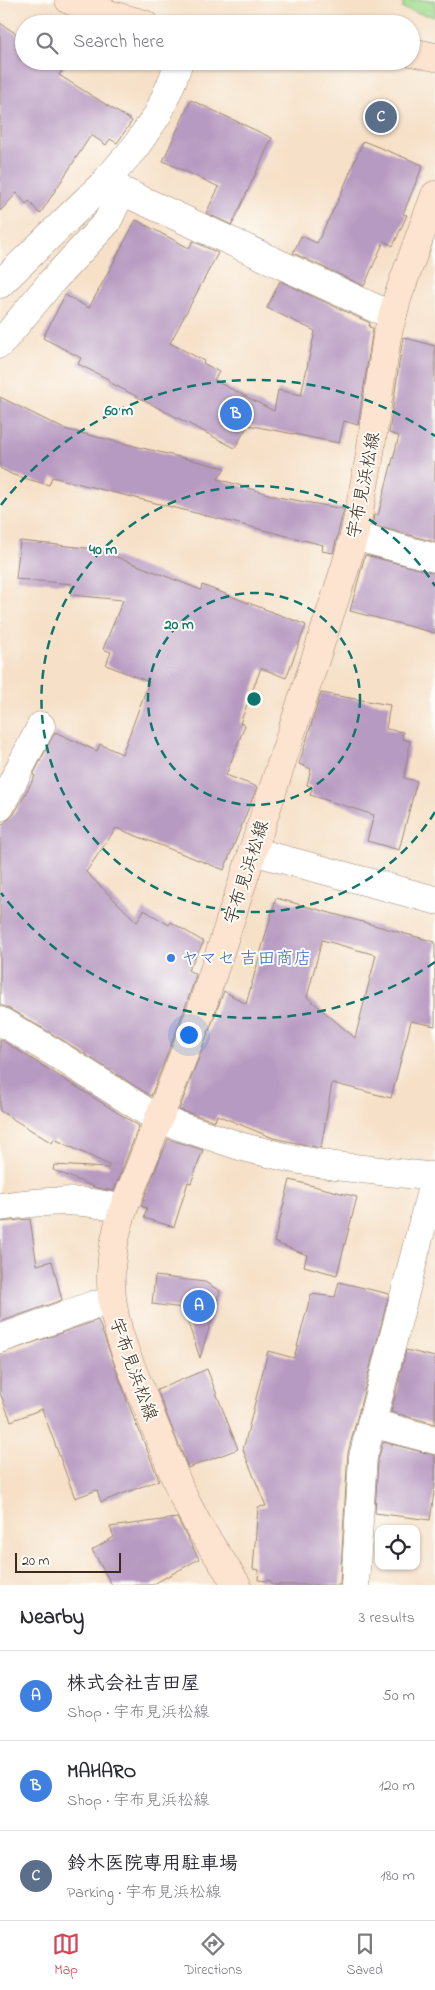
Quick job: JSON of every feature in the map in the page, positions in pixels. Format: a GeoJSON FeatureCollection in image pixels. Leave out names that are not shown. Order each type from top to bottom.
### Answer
{"type":"FeatureCollection","features":[{"type":"Feature","properties":{"kind":"main road"},"geometry":{"type":"LineString","coordinates":[[69,0],[112,15]]}},
{"type":"Feature","properties":{"kind":"main road"},"geometry":{"type":"LineString","coordinates":[[420,54],[435,57]]}},
{"type":"Feature","properties":{"kind":"main road","name":"宇布見浜松線"},"geometry":{"type":"LineString","coordinates":[[237,1585],[199,1527],[181,1492],[125,1351],[116,1327],[112,1303],[112,1254],[116,1229],[196,1023],[354,536],[369,460],[386,344],[393,314],[435,195]]}},
{"type":"Feature","properties":{"kind":"street"},"geometry":{"type":"LineString","coordinates":[[0,344],[53,280],[107,222],[115,185],[136,146],[158,114],[176,70]]}},
{"type":"Feature","properties":{"kind":"street"},"geometry":{"type":"LineString","coordinates":[[0,284],[115,185]]}},
{"type":"Feature","properties":{"kind":"street"},"geometry":{"type":"LineString","coordinates":[[115,185],[377,309],[393,314]]}},
{"type":"Feature","properties":{"kind":"street"},"geometry":{"type":"LineString","coordinates":[[354,536],[435,558]]}},
{"type":"Feature","properties":{"kind":"street"},"geometry":{"type":"LineString","coordinates":[[0,807],[41,726]]}},
{"type":"Feature","properties":{"kind":"street"},"geometry":{"type":"LineString","coordinates":[[252,851],[435,900]]}},
{"type":"Feature","properties":{"kind":"street"},"geometry":{"type":"LineString","coordinates":[[0,1021],[53,1052],[158,1119],[243,1147],[289,1158],[335,1166],[435,1176],[362,1457],[355,1585]]}},
{"type":"Feature","properties":{"kind":"street"},"geometry":{"type":"LineString","coordinates":[[0,1207],[38,1202],[58,1202],[105,1204],[123,1210]]}},
{"type":"Feature","properties":{"kind":"street"},"geometry":{"type":"LineString","coordinates":[[0,1339],[93,1305],[112,1303]]}},
{"type":"Feature","properties":{"kind":"street"},"geometry":{"type":"LineString","coordinates":[[371,1423],[435,1440]]}},
{"type":"Feature","properties":{"kind":"green space"},"geometry":{"type":"Polygon","coordinates":[[[403,0],[435,0],[435,17],[403,9],[403,0]]]}},
{"type":"Feature","properties":{"kind":"building"},"geometry":{"type":"Polygon","coordinates":[[[0,23],[15,33],[15,70],[62,70],[59,75],[132,121],[117,143],[110,139],[106,145],[91,135],[40,214],[29,201],[26,204],[17,193],[0,211],[0,23]]]}},
{"type":"Feature","properties":{"kind":"building"},"geometry":{"type":"Polygon","coordinates":[[[191,100],[272,138],[232,225],[206,213],[219,187],[163,161],[191,100]]]}},
{"type":"Feature","properties":{"kind":"building"},"geometry":{"type":"Polygon","coordinates":[[[363,141],[423,165],[403,214],[407,215],[393,246],[384,241],[364,286],[293,253],[301,236],[317,243],[341,194],[363,141]]]}},
{"type":"Feature","properties":{"kind":"building"},"geometry":{"type":"Polygon","coordinates":[[[136,220],[189,248],[193,241],[218,253],[170,343],[204,361],[203,363],[219,372],[214,380],[274,411],[278,390],[301,395],[315,331],[267,308],[280,281],[370,323],[369,327],[373,328],[358,425],[344,421],[339,443],[248,425],[235,448],[109,382],[110,380],[78,364],[81,358],[43,338],[65,295],[89,308],[136,220]]]}},
{"type":"Feature","properties":{"kind":"building"},"geometry":{"type":"Polygon","coordinates":[[[403,337],[435,346],[435,542],[372,525],[374,515],[378,515],[399,436],[389,433],[403,337]]]}},
{"type":"Feature","properties":{"kind":"building"},"geometry":{"type":"Polygon","coordinates":[[[0,397],[64,429],[225,468],[218,479],[278,497],[344,509],[333,553],[322,551],[323,545],[52,477],[49,485],[13,475],[0,468],[0,397]]]}},
{"type":"Feature","properties":{"kind":"building"},"geometry":{"type":"Polygon","coordinates":[[[20,541],[96,549],[201,590],[202,585],[306,625],[286,678],[261,668],[240,723],[245,725],[226,775],[257,787],[224,870],[116,828],[86,872],[137,922],[144,910],[169,925],[171,922],[204,942],[188,970],[196,975],[151,1096],[61,1039],[0,1005],[0,827],[14,814],[35,776],[33,775],[55,732],[97,751],[100,744],[122,754],[149,682],[106,665],[111,652],[103,649],[123,600],[71,595],[72,584],[16,579],[20,541]]]}},
{"type":"Feature","properties":{"kind":"building"},"geometry":{"type":"Polygon","coordinates":[[[365,555],[435,573],[435,633],[350,611],[365,555]]]}},
{"type":"Feature","properties":{"kind":"building"},"geometry":{"type":"Polygon","coordinates":[[[321,693],[390,705],[386,729],[403,732],[402,739],[410,741],[404,778],[417,781],[399,850],[367,841],[374,815],[310,795],[312,787],[307,785],[311,769],[299,764],[321,693]]]}},
{"type":"Feature","properties":{"kind":"building"},"geometry":{"type":"Polygon","coordinates":[[[276,898],[435,942],[435,1026],[411,1021],[391,1098],[332,1083],[321,1148],[273,1138],[217,1115],[215,1121],[179,1110],[224,991],[246,1004],[276,898]],[[322,940],[307,997],[355,1038],[376,955],[322,940]]]}},
{"type":"Feature","properties":{"kind":"building"},"geometry":{"type":"Polygon","coordinates":[[[0,1039],[139,1126],[114,1191],[97,1188],[53,1170],[54,1165],[108,1168],[109,1165],[54,1139],[52,1143],[0,1111],[0,1039]]]}},
{"type":"Feature","properties":{"kind":"building"},"geometry":{"type":"Polygon","coordinates":[[[168,1139],[203,1150],[191,1183],[188,1182],[174,1227],[144,1218],[147,1208],[141,1206],[168,1139]]]}},
{"type":"Feature","properties":{"kind":"building"},"geometry":{"type":"Polygon","coordinates":[[[290,1180],[357,1197],[337,1275],[304,1266],[307,1255],[274,1242],[290,1180]]]}},
{"type":"Feature","properties":{"kind":"building"},"geometry":{"type":"Polygon","coordinates":[[[30,1219],[37,1265],[52,1261],[62,1300],[0,1322],[0,1222],[30,1219]]]}},
{"type":"Feature","properties":{"kind":"building"},"geometry":{"type":"Polygon","coordinates":[[[155,1276],[205,1282],[220,1291],[200,1358],[183,1308],[152,1304],[155,1276]]]}},
{"type":"Feature","properties":{"kind":"building"},"geometry":{"type":"Polygon","coordinates":[[[339,1282],[389,1294],[348,1453],[340,1585],[271,1585],[271,1581],[258,1580],[259,1570],[253,1569],[258,1507],[266,1506],[243,1450],[268,1351],[294,1358],[311,1294],[335,1297],[339,1282]]]}},
{"type":"Feature","properties":{"kind":"building"},"geometry":{"type":"Polygon","coordinates":[[[98,1320],[137,1427],[137,1425],[159,1480],[101,1502],[97,1490],[75,1498],[42,1409],[11,1421],[0,1393],[0,1354],[98,1320]]]}},
{"type":"Feature","properties":{"kind":"building"},"geometry":{"type":"Polygon","coordinates":[[[406,1350],[435,1357],[435,1424],[391,1412],[406,1350]]]}},
{"type":"Feature","properties":{"kind":"building"},"geometry":{"type":"Polygon","coordinates":[[[207,1369],[238,1449],[188,1468],[157,1390],[207,1369]]]}},
{"type":"Feature","properties":{"kind":"building"},"geometry":{"type":"Polygon","coordinates":[[[383,1442],[435,1455],[435,1486],[430,1520],[375,1513],[378,1459],[383,1442]]]}},
{"type":"Feature","properties":{"kind":"building"},"geometry":{"type":"Polygon","coordinates":[[[177,1518],[199,1559],[152,1585],[112,1585],[92,1550],[114,1537],[110,1527],[177,1518]]]}},
{"type":"Feature","properties":{"kind":"place","name":"鈴木医院専用駐車場"},"geometry":{"type":"Point","coordinates":[381,117]}},
{"type":"Feature","properties":{"kind":"place","name":"MAHARO"},"geometry":{"type":"Point","coordinates":[236,414]}},
{"type":"Feature","properties":{"kind":"place","name":"ヤマセ 吉田商店"},"geometry":{"type":"Point","coordinates":[171,958]}},
{"type":"Feature","properties":{"kind":"place","name":"株式会社吉田屋"},"geometry":{"type":"Point","coordinates":[199,1306]}}]}
